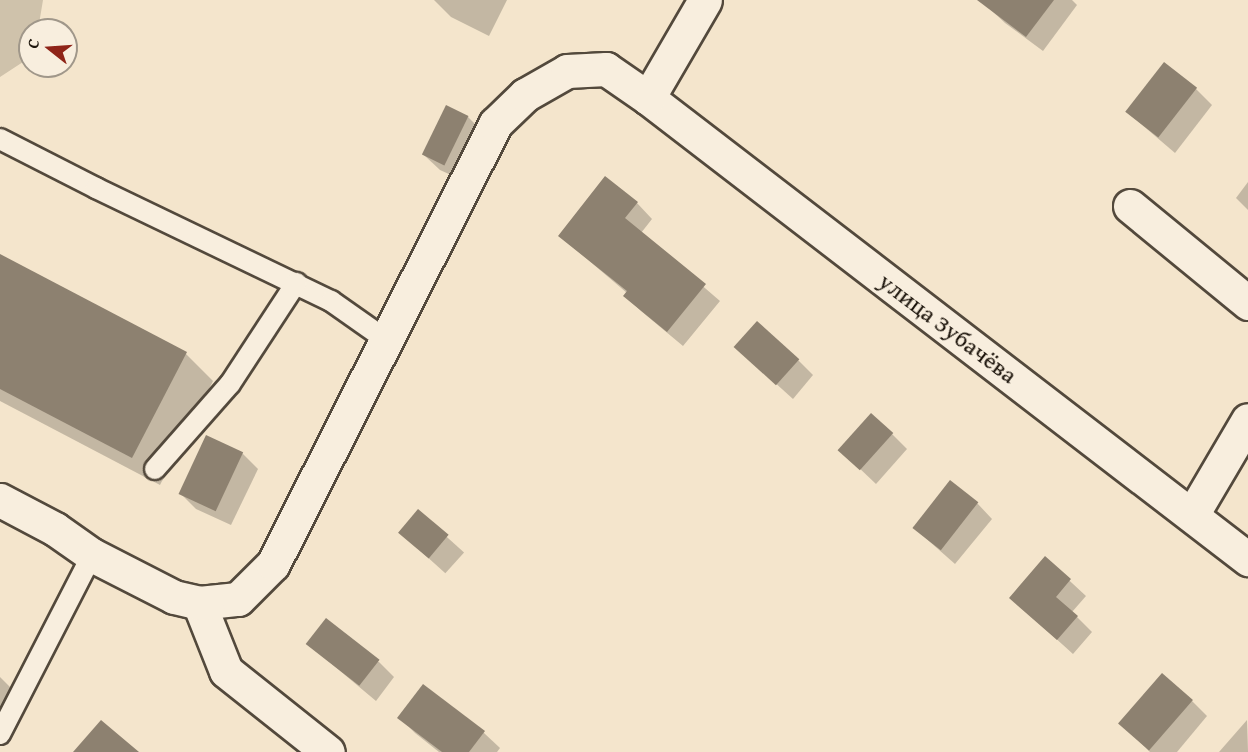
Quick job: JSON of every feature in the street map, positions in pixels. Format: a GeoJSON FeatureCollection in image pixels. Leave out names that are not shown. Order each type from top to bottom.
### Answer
{"type":"FeatureCollection","features":[{"type":"Feature","properties":{"kind":"street"},"geometry":{"type":"LineString","coordinates":[[648,98],[705,0]]}},
{"type":"Feature","properties":{"kind":"street","name":"улица Зубачёва"},"geometry":{"type":"LineString","coordinates":[[199,603],[238,599],[273,564],[495,124],[525,95],[567,71],[606,69],[648,98],[1248,559]]}},
{"type":"Feature","properties":{"kind":"street"},"geometry":{"type":"LineString","coordinates":[[1130,206],[1248,303]]}},
{"type":"Feature","properties":{"kind":"street"},"geometry":{"type":"LineString","coordinates":[[1192,515],[1248,420]]}},
{"type":"Feature","properties":{"kind":"street"},"geometry":{"type":"LineString","coordinates":[[0,500],[55,529],[92,555],[174,597],[199,603],[226,671],[328,752]]}},
{"type":"Feature","properties":{"kind":"lane"},"geometry":{"type":"LineString","coordinates":[[0,139],[96,188],[331,301],[385,339]]}},
{"type":"Feature","properties":{"kind":"lane"},"geometry":{"type":"LineString","coordinates":[[155,469],[230,384],[296,283]]}},
{"type":"Feature","properties":{"kind":"lane"},"geometry":{"type":"LineString","coordinates":[[0,734],[92,555]]}},
{"type":"Feature","properties":{"kind":"shaded area"},"geometry":{"type":"Polygon","coordinates":[[[0,0],[43,0],[40,18],[18,18],[18,65],[0,77],[0,0]]]}},
{"type":"Feature","properties":{"kind":"building"},"geometry":{"type":"Polygon","coordinates":[[[977,0],[1054,0],[1026,37],[977,0]]]}},
{"type":"Feature","properties":{"kind":"building"},"geometry":{"type":"Polygon","coordinates":[[[1164,62],[1197,88],[1158,138],[1125,112],[1164,62]]]}},
{"type":"Feature","properties":{"kind":"building"},"geometry":{"type":"Polygon","coordinates":[[[446,105],[468,116],[444,165],[422,154],[446,105]]]}},
{"type":"Feature","properties":{"kind":"building"},"geometry":{"type":"Polygon","coordinates":[[[605,176],[638,202],[625,218],[706,284],[667,332],[623,296],[627,291],[558,236],[605,176]]]}},
{"type":"Feature","properties":{"kind":"building"},"geometry":{"type":"Polygon","coordinates":[[[0,254],[187,352],[132,458],[0,389],[0,254]]]}},
{"type":"Feature","properties":{"kind":"building"},"geometry":{"type":"Polygon","coordinates":[[[757,321],[799,359],[776,385],[734,347],[757,321]]]}},
{"type":"Feature","properties":{"kind":"building"},"geometry":{"type":"Polygon","coordinates":[[[871,413],[893,433],[860,470],[838,450],[871,413]]]}},
{"type":"Feature","properties":{"kind":"building"},"geometry":{"type":"Polygon","coordinates":[[[206,435],[243,452],[216,511],[179,494],[206,435]]]}},
{"type":"Feature","properties":{"kind":"building"},"geometry":{"type":"Polygon","coordinates":[[[950,480],[978,502],[941,550],[912,528],[950,480]]]}},
{"type":"Feature","properties":{"kind":"building"},"geometry":{"type":"Polygon","coordinates":[[[418,509],[449,535],[429,558],[398,533],[418,509]]]}},
{"type":"Feature","properties":{"kind":"building"},"geometry":{"type":"Polygon","coordinates":[[[1045,556],[1071,579],[1056,597],[1078,616],[1057,640],[1009,598],[1045,556]]]}},
{"type":"Feature","properties":{"kind":"building"},"geometry":{"type":"Polygon","coordinates":[[[326,618],[380,660],[359,686],[306,644],[326,618]]]}},
{"type":"Feature","properties":{"kind":"building"},"geometry":{"type":"Polygon","coordinates":[[[1162,673],[1193,700],[1149,750],[1118,724],[1162,673]]]}},
{"type":"Feature","properties":{"kind":"building"},"geometry":{"type":"Polygon","coordinates":[[[423,684],[485,731],[469,752],[442,752],[397,718],[423,684]]]}},
{"type":"Feature","properties":{"kind":"building"},"geometry":{"type":"Polygon","coordinates":[[[101,720],[139,752],[73,752],[101,720]]]}}]}
